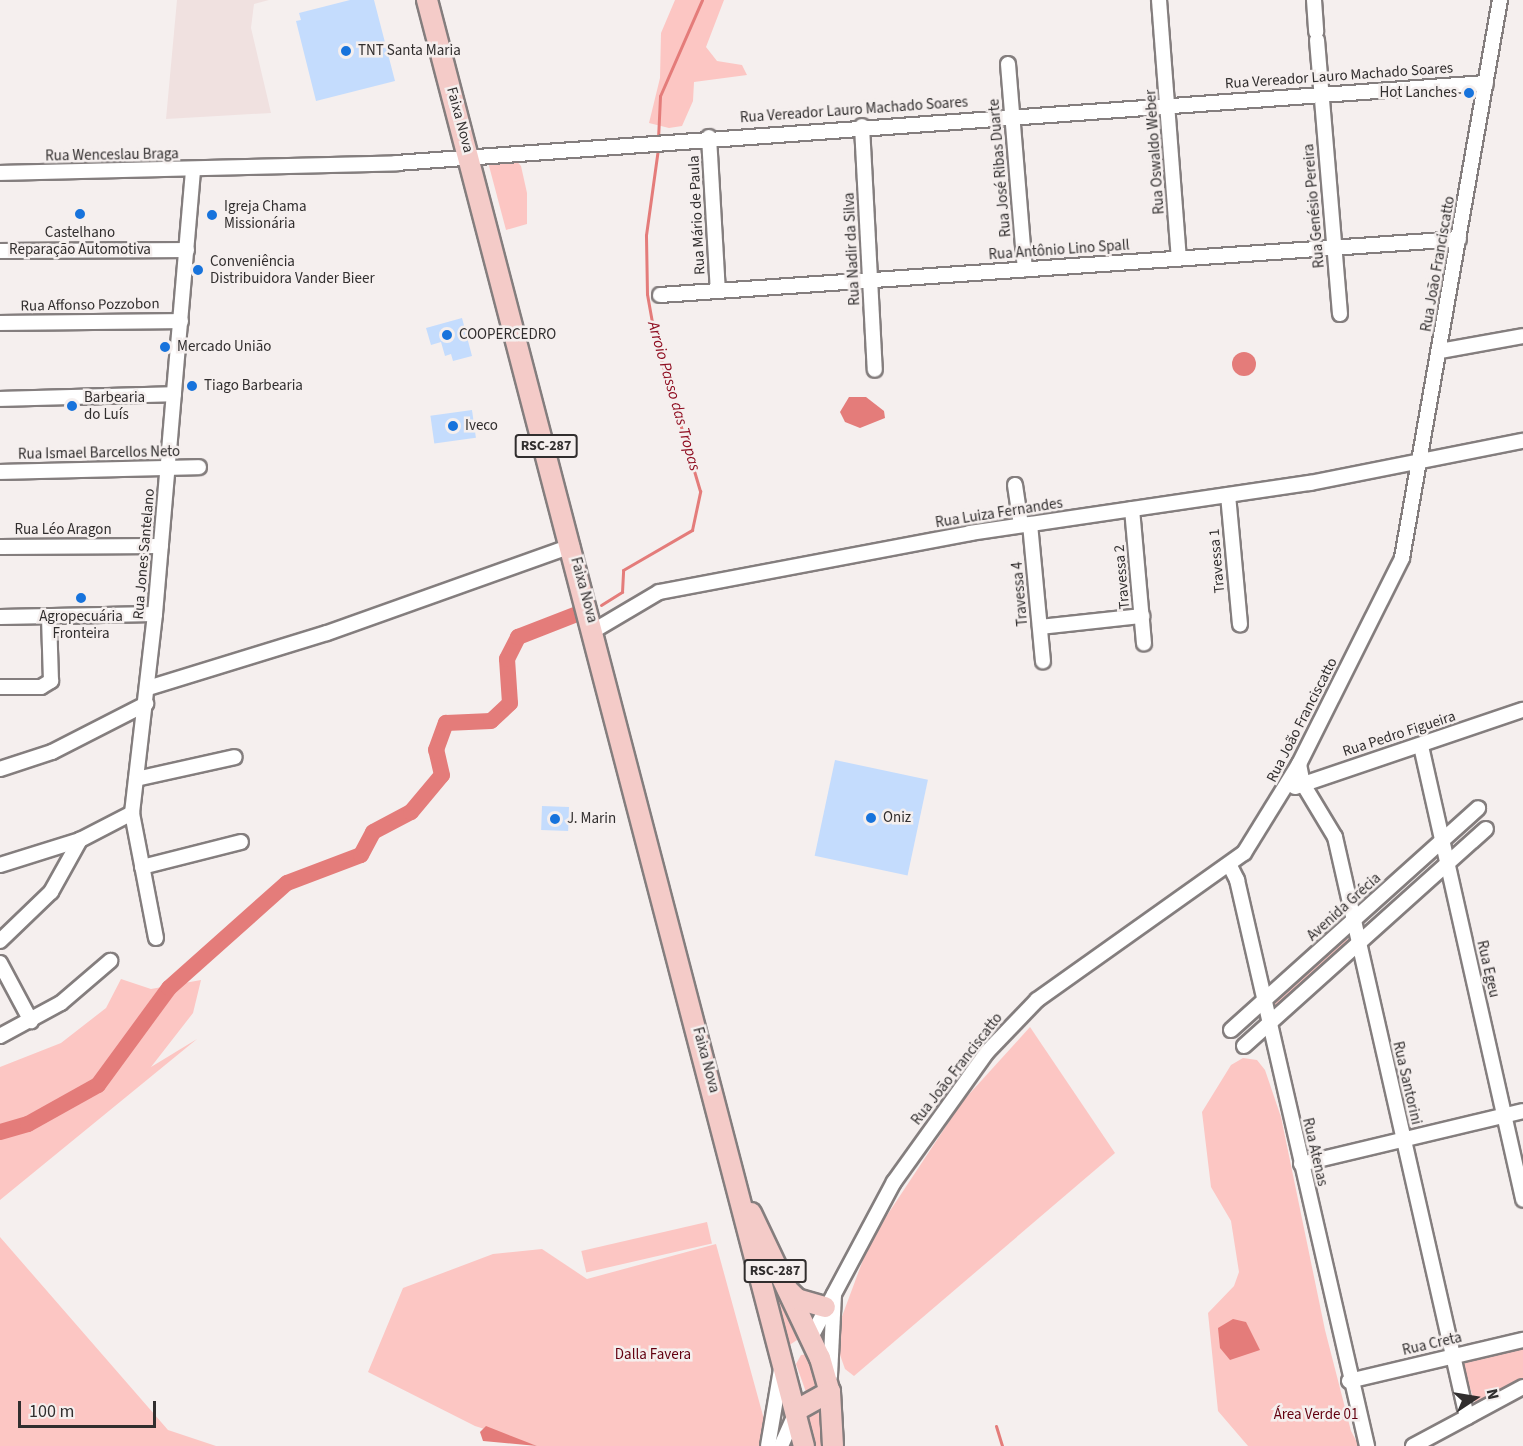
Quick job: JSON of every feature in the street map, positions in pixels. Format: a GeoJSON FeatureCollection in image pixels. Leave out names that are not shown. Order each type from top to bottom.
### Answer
{"type":"FeatureCollection","features":[{"type":"Feature","properties":{"kind":"highway","name":"Faixa Nova"},"geometry":{"type":"LineString","coordinates":[[427,0],[595,630],[738,1180],[746,1234],[797,1410],[804,1446]]}},
{"type":"Feature","properties":{"kind":"highway","name":"Faixa Nova"},"geometry":{"type":"LineString","coordinates":[[738,1180],[783,1285],[810,1339],[830,1392],[833,1446]]}},
{"type":"Feature","properties":{"kind":"highway"},"geometry":{"type":"LineString","coordinates":[[783,1285],[797,1299],[830,1299]]}},
{"type":"Feature","properties":{"kind":"highway"},"geometry":{"type":"LineString","coordinates":[[782,1361],[810,1339]]}},
{"type":"Feature","properties":{"kind":"highway"},"geometry":{"type":"LineString","coordinates":[[797,1410],[830,1392]]}},
{"type":"Feature","properties":{"kind":"street","name":"Rua Oswaldo Weber"},"geometry":{"type":"LineString","coordinates":[[1159,0],[1165,44],[1179,258]]}},
{"type":"Feature","properties":{"kind":"street","name":"Rua Genésio Pereira"},"geometry":{"type":"LineString","coordinates":[[1314,0],[1340,314]]}},
{"type":"Feature","properties":{"kind":"street","name":"Rua João Franciscatto"},"geometry":{"type":"LineString","coordinates":[[810,1339],[894,1182],[1010,1026],[1037,1000],[1230,866],[1244,853],[1299,764],[1402,558],[1500,0]]}},
{"type":"Feature","properties":{"kind":"street","name":"Rua José Ribas Duarte"},"geometry":{"type":"LineString","coordinates":[[1008,64],[1025,269]]}},
{"type":"Feature","properties":{"kind":"street","name":"Rua Vereador Lauro Machado Soares"},"geometry":{"type":"LineString","coordinates":[[225,170],[396,163],[469,154],[1486,83]]}},
{"type":"Feature","properties":{"kind":"street","name":"Rua Nadir da Silva"},"geometry":{"type":"LineString","coordinates":[[862,126],[875,370]]}},
{"type":"Feature","properties":{"kind":"street","name":"Rua Mário de Paula"},"geometry":{"type":"LineString","coordinates":[[709,137],[718,291]]}},
{"type":"Feature","properties":{"kind":"street","name":"Rua Jones Santelano"},"geometry":{"type":"LineString","coordinates":[[156,938],[132,813],[148,688],[194,170]]}},
{"type":"Feature","properties":{"kind":"street","name":"Rua Wenceslau Braga"},"geometry":{"type":"LineString","coordinates":[[0,173],[225,170]]}},
{"type":"Feature","properties":{"kind":"street","name":"Rua Antônio Lino Spall"},"geometry":{"type":"LineString","coordinates":[[660,295],[1459,238]]}},
{"type":"Feature","properties":{"kind":"street"},"geometry":{"type":"LineString","coordinates":[[0,251],[187,250]]}},
{"type":"Feature","properties":{"kind":"street","name":"Rua Affonso Pozzobon"},"geometry":{"type":"LineString","coordinates":[[0,323],[181,321]]}},
{"type":"Feature","properties":{"kind":"street"},"geometry":{"type":"LineString","coordinates":[[1440,351],[1523,336]]}},
{"type":"Feature","properties":{"kind":"street"},"geometry":{"type":"LineString","coordinates":[[0,399],[174,394]]}},
{"type":"Feature","properties":{"kind":"street","name":"Rua Luiza Fernandes"},"geometry":{"type":"LineString","coordinates":[[595,630],[658,592],[1025,525],[1228,495],[1420,463],[1523,441]]}},
{"type":"Feature","properties":{"kind":"street","name":"Rua Ismael Barcellos Neto"},"geometry":{"type":"LineString","coordinates":[[0,472],[199,467]]}},
{"type":"Feature","properties":{"kind":"street","name":"Travessa 4"},"geometry":{"type":"LineString","coordinates":[[1015,485],[1025,525],[1043,661]]}},
{"type":"Feature","properties":{"kind":"street","name":"Travessa 1"},"geometry":{"type":"LineString","coordinates":[[1228,495],[1240,624]]}},
{"type":"Feature","properties":{"kind":"street","name":"Travessa 2"},"geometry":{"type":"LineString","coordinates":[[1132,509],[1144,643]]}},
{"type":"Feature","properties":{"kind":"street","name":"Rua Léo Aragon"},"geometry":{"type":"LineString","coordinates":[[0,547],[161,546]]}},
{"type":"Feature","properties":{"kind":"street"},"geometry":{"type":"LineString","coordinates":[[148,688],[327,633],[572,546]]}},
{"type":"Feature","properties":{"kind":"street"},"geometry":{"type":"LineString","coordinates":[[0,617],[155,614]]}},
{"type":"Feature","properties":{"kind":"street"},"geometry":{"type":"LineString","coordinates":[[0,687],[41,687],[51,681],[49,616]]}},
{"type":"Feature","properties":{"kind":"street"},"geometry":{"type":"LineString","coordinates":[[1040,627],[1142,616]]}},
{"type":"Feature","properties":{"kind":"street"},"geometry":{"type":"LineString","coordinates":[[0,770],[52,752],[146,704]]}},
{"type":"Feature","properties":{"kind":"street","name":"Rua Pedro Figueira"},"geometry":{"type":"LineString","coordinates":[[1285,790],[1523,710]]}},
{"type":"Feature","properties":{"kind":"street","name":"Rua Egeu"},"geometry":{"type":"LineString","coordinates":[[1421,746],[1523,1200]]}},
{"type":"Feature","properties":{"kind":"street"},"geometry":{"type":"LineString","coordinates":[[136,779],[235,757]]}},
{"type":"Feature","properties":{"kind":"street","name":"Rua Santorini"},"geometry":{"type":"LineString","coordinates":[[1299,764],[1303,784],[1332,826],[1451,1357],[1467,1417]]}},
{"type":"Feature","properties":{"kind":"street","name":"Avenida Grécia"},"geometry":{"type":"LineString","coordinates":[[1231,1030],[1478,808]]}},
{"type":"Feature","properties":{"kind":"street"},"geometry":{"type":"LineString","coordinates":[[0,865],[80,840],[132,813]]}},
{"type":"Feature","properties":{"kind":"street"},"geometry":{"type":"LineString","coordinates":[[1244,1046],[1486,828]]}},
{"type":"Feature","properties":{"kind":"street"},"geometry":{"type":"LineString","coordinates":[[0,941],[51,892],[80,840]]}},
{"type":"Feature","properties":{"kind":"street"},"geometry":{"type":"LineString","coordinates":[[142,867],[241,842]]}},
{"type":"Feature","properties":{"kind":"street","name":"Rua Atenas"},"geometry":{"type":"LineString","coordinates":[[1230,866],[1237,880],[1349,1380],[1367,1446]]}},
{"type":"Feature","properties":{"kind":"street"},"geometry":{"type":"LineString","coordinates":[[0,1036],[31,1021],[110,961]]}},
{"type":"Feature","properties":{"kind":"street"},"geometry":{"type":"LineString","coordinates":[[0,963],[31,1021]]}},
{"type":"Feature","properties":{"kind":"street"},"geometry":{"type":"LineString","coordinates":[[1300,1164],[1523,1111]]}},
{"type":"Feature","properties":{"kind":"street","name":"Rua João Franciscatto"},"geometry":{"type":"LineString","coordinates":[[830,1299],[830,1392]]}},
{"type":"Feature","properties":{"kind":"street","name":"Rua Creta"},"geometry":{"type":"LineString","coordinates":[[1349,1380],[1523,1340]]}},
{"type":"Feature","properties":{"kind":"street"},"geometry":{"type":"LineString","coordinates":[[768,1446],[782,1361]]}},
{"type":"Feature","properties":{"kind":"street"},"geometry":{"type":"LineString","coordinates":[[1413,1446],[1523,1387]]}},
{"type":"Feature","properties":{"kind":"street"},"geometry":{"type":"LineString","coordinates":[[781,1446],[797,1410]]}},
{"type":"Feature","properties":{"kind":"shaded area"},"geometry":{"type":"Polygon","coordinates":[[[177,0],[269,0],[254,4],[251,28],[271,113],[166,119],[177,0]]]}},
{"type":"Feature","properties":{"kind":"shaded area"},"geometry":{"type":"Polygon","coordinates":[[[1244,352],[1249,353],[1255,359],[1255,369],[1249,375],[1244,376],[1239,375],[1233,369],[1232,364],[1233,359],[1239,353],[1244,352]]]}},
{"type":"Feature","properties":{"kind":"shaded area"},"geometry":{"type":"Polygon","coordinates":[[[849,397],[866,397],[884,411],[885,418],[860,428],[845,422],[840,412],[849,397]]]}},
{"type":"Feature","properties":{"kind":"shaded area"},"geometry":{"type":"Polygon","coordinates":[[[1233,1319],[1246,1322],[1260,1350],[1230,1360],[1220,1348],[1218,1328],[1233,1319]]]}},
{"type":"Feature","properties":{"kind":"shaded area"},"geometry":{"type":"Polygon","coordinates":[[[486,1426],[537,1446],[483,1441],[480,1432],[486,1426]]]}},
{"type":"Feature","properties":{"kind":"green space"},"geometry":{"type":"Polygon","coordinates":[[[675,0],[724,0],[706,47],[717,61],[742,65],[747,75],[694,82],[693,101],[682,126],[669,128],[649,123],[660,78],[661,33],[675,0]]]}},
{"type":"Feature","properties":{"kind":"green space"},"geometry":{"type":"Polygon","coordinates":[[[513,157],[521,166],[527,193],[527,224],[506,230],[488,162],[513,157]]]}},
{"type":"Feature","properties":{"kind":"green space"},"geometry":{"type":"Polygon","coordinates":[[[1346,937],[1350,942],[1281,1008],[1276,1008],[1273,1000],[1346,937]]]}},
{"type":"Feature","properties":{"kind":"green space"},"geometry":{"type":"Polygon","coordinates":[[[121,979],[151,989],[201,980],[193,1013],[151,1067],[197,1039],[0,1200],[0,1067],[61,1043],[106,1008],[121,979]]]}},
{"type":"Feature","properties":{"kind":"green space"},"geometry":{"type":"Polygon","coordinates":[[[1030,1027],[1115,1153],[854,1376],[845,1369],[834,1338],[870,1241],[962,1102],[1030,1027]]]}},
{"type":"Feature","properties":{"kind":"green space","name":"Área Verde 01"},"geometry":{"type":"Polygon","coordinates":[[[1243,1058],[1257,1060],[1265,1070],[1281,1117],[1325,1330],[1351,1431],[1359,1446],[1248,1446],[1218,1411],[1208,1313],[1234,1286],[1239,1272],[1231,1221],[1211,1187],[1202,1112],[1231,1065],[1243,1058]]]}},
{"type":"Feature","properties":{"kind":"green space"},"geometry":{"type":"Polygon","coordinates":[[[707,1222],[712,1243],[586,1272],[581,1251],[707,1222]]]}},
{"type":"Feature","properties":{"kind":"green space"},"geometry":{"type":"Polygon","coordinates":[[[0,1237],[168,1430],[216,1446],[0,1446],[0,1237]]]}},
{"type":"Feature","properties":{"kind":"green space","name":"Dalla Favera"},"geometry":{"type":"Polygon","coordinates":[[[716,1244],[765,1423],[759,1446],[537,1446],[475,1426],[368,1372],[403,1288],[493,1254],[542,1249],[587,1279],[716,1244]]]}},
{"type":"Feature","properties":{"kind":"green space"},"geometry":{"type":"Polygon","coordinates":[[[765,1262],[800,1338],[788,1346],[765,1262]]]}},
{"type":"Feature","properties":{"kind":"green space"},"geometry":{"type":"Polygon","coordinates":[[[1523,1347],[1523,1380],[1476,1405],[1461,1363],[1523,1347]]]}},
{"type":"Feature","properties":{"kind":"green space"},"geometry":{"type":"Polygon","coordinates":[[[809,1354],[822,1388],[807,1395],[796,1364],[801,1355],[809,1354]]]}},
{"type":"Feature","properties":{"kind":"green space"},"geometry":{"type":"Polygon","coordinates":[[[826,1404],[824,1446],[813,1446],[806,1415],[826,1404]]]}},
{"type":"Feature","properties":{"kind":"building","name":"TNT Santa Maria"},"geometry":{"type":"Polygon","coordinates":[[[350,0],[374,0],[395,81],[316,101],[296,21],[301,20],[299,13],[350,0]]]}},
{"type":"Feature","properties":{"kind":"building","name":"COOPERCEDRO"},"geometry":{"type":"Polygon","coordinates":[[[462,318],[472,356],[453,361],[451,354],[445,356],[441,342],[431,345],[426,328],[462,318]]]}},
{"type":"Feature","properties":{"kind":"building","name":"Iveco"},"geometry":{"type":"Polygon","coordinates":[[[472,410],[476,438],[434,444],[430,416],[472,410]]]}},
{"type":"Feature","properties":{"kind":"building","name":"Oniz"},"geometry":{"type":"Polygon","coordinates":[[[835,760],[928,780],[908,876],[815,856],[835,760]]]}},
{"type":"Feature","properties":{"kind":"building","name":"J. Marin"},"geometry":{"type":"Polygon","coordinates":[[[542,806],[569,807],[568,831],[541,830],[542,806]]]}},
{"type":"Feature","properties":{"kind":"waterway","name":"Arroio Passo das Tropas"},"geometry":{"type":"LineString","coordinates":[[658,139],[660,96],[702,0]]}},
{"type":"Feature","properties":{"kind":"waterway","name":"Arroio Passo das Tropas"},"geometry":{"type":"LineString","coordinates":[[601,605],[622,592],[623,570],[692,530],[700,491],[655,339],[647,294],[646,235],[658,149]]}},
{"type":"Feature","properties":{"kind":"waterway","name":"Arroio Passo das Tropas"},"geometry":{"type":"LineString","coordinates":[[0,1132],[28,1124],[98,1085],[169,988],[287,883],[361,855],[373,832],[411,812],[442,775],[436,750],[446,723],[491,721],[510,703],[507,659],[518,637],[577,614]]}},
{"type":"Feature","properties":{"kind":"waterway"},"geometry":{"type":"LineString","coordinates":[[996,1426],[1002,1446]]}},
{"type":"Feature","properties":{"kind":"place","name":"TNT Santa Maria"},"geometry":{"type":"Point","coordinates":[346,51]}},
{"type":"Feature","properties":{"kind":"place","name":"Hot Lanches"},"geometry":{"type":"Point","coordinates":[1469,93]}},
{"type":"Feature","properties":{"kind":"place","name":"Castelhano Reparação Automotiva"},"geometry":{"type":"Point","coordinates":[80,214]}},
{"type":"Feature","properties":{"kind":"place","name":"Igreja Chama Missionária"},"geometry":{"type":"Point","coordinates":[212,215]}},
{"type":"Feature","properties":{"kind":"place","name":"Conveniência Distribuidora Vander Bieer"},"geometry":{"type":"Point","coordinates":[198,270]}},
{"type":"Feature","properties":{"kind":"place","name":"COOPERCEDRO"},"geometry":{"type":"Point","coordinates":[447,335]}},
{"type":"Feature","properties":{"kind":"place","name":"Mercado União"},"geometry":{"type":"Point","coordinates":[165,347]}},
{"type":"Feature","properties":{"kind":"place","name":"Tiago Barbearia"},"geometry":{"type":"Point","coordinates":[192,386]}},
{"type":"Feature","properties":{"kind":"place","name":"Barbearia do Luís"},"geometry":{"type":"Point","coordinates":[72,406]}},
{"type":"Feature","properties":{"kind":"place","name":"Iveco"},"geometry":{"type":"Point","coordinates":[453,426]}},
{"type":"Feature","properties":{"kind":"place","name":"Agropecuária Fronteira"},"geometry":{"type":"Point","coordinates":[81,598]}},
{"type":"Feature","properties":{"kind":"place","name":"Oniz"},"geometry":{"type":"Point","coordinates":[871,818]}},
{"type":"Feature","properties":{"kind":"place","name":"J. Marin"},"geometry":{"type":"Point","coordinates":[555,819]}}]}
